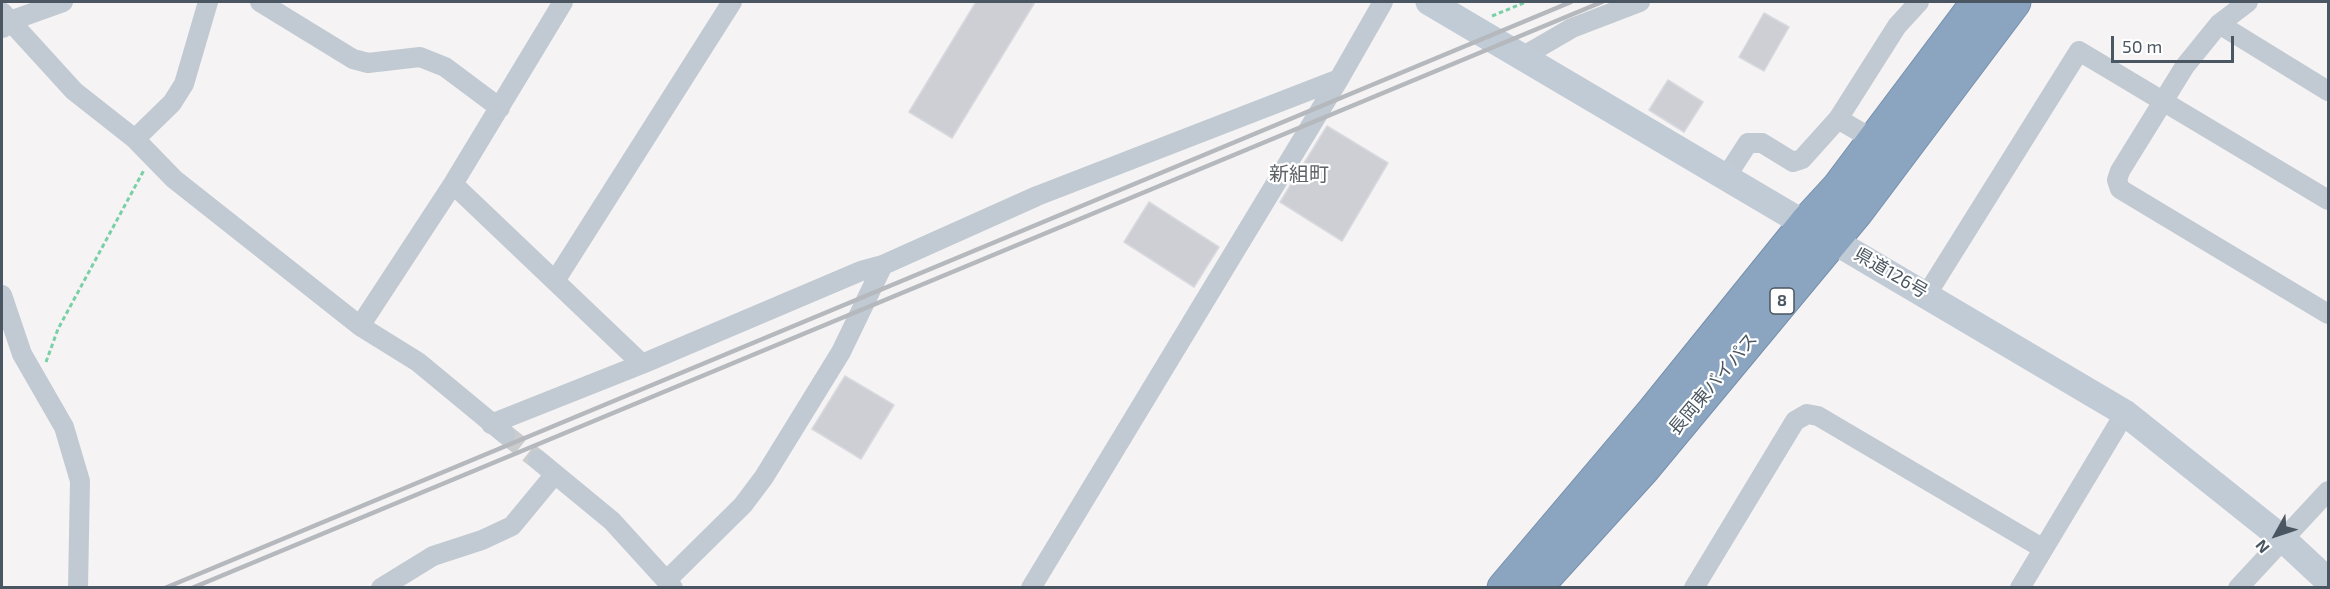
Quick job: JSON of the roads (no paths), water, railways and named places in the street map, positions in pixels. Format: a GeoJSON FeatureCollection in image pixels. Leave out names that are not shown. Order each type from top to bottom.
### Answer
{"type":"FeatureCollection","features":[{"type":"Feature","properties":{"kind":"highway","name":"長岡東バイパス"},"geometry":{"type":"LineString","coordinates":[[1535,588],[1642,470],[1820,231],[1839,187],[1978,2]]}},
{"type":"Feature","properties":{"kind":"highway","name":"長岡東バイパス"},"geometry":{"type":"LineString","coordinates":[[1504,588],[1661,402],[1820,231],[2013,2]]}},
{"type":"Feature","properties":{"kind":"main road","name":"県道126号"},"geometry":{"type":"LineString","coordinates":[[1429,2],[2125,413],[2283,539],[2328,581]]}},
{"type":"Feature","properties":{"kind":"street"},"geometry":{"type":"LineString","coordinates":[[63,2],[4,21],[74,91],[135,139],[174,179],[360,326],[418,362],[498,429],[642,364],[861,271],[883,265],[1037,196],[1339,79]]}},
{"type":"Feature","properties":{"kind":"street"},"geometry":{"type":"LineString","coordinates":[[135,139],[172,103],[184,84],[208,2]]}},
{"type":"Feature","properties":{"kind":"street"},"geometry":{"type":"LineString","coordinates":[[260,2],[353,59],[368,63],[420,57],[445,67],[500,108]]}},
{"type":"Feature","properties":{"kind":"street"},"geometry":{"type":"LineString","coordinates":[[360,326],[453,184],[563,2]]}},
{"type":"Feature","properties":{"kind":"street"},"geometry":{"type":"LineString","coordinates":[[555,281],[730,2]]}},
{"type":"Feature","properties":{"kind":"street"},"geometry":{"type":"LineString","coordinates":[[1031,588],[1339,79],[1383,2]]}},
{"type":"Feature","properties":{"kind":"street"},"geometry":{"type":"LineString","coordinates":[[1522,57],[1572,28],[1640,2]]}},
{"type":"Feature","properties":{"kind":"street"},"geometry":{"type":"LineString","coordinates":[[1726,177],[1748,143],[1762,143],[1793,162],[1811,152],[1838,119],[1897,26],[1919,2]]}},
{"type":"Feature","properties":{"kind":"street"},"geometry":{"type":"LineString","coordinates":[[2248,2],[2219,24],[2201,44],[2161,102],[2120,171],[2117,180],[2120,189],[2328,314]]}},
{"type":"Feature","properties":{"kind":"street"},"geometry":{"type":"LineString","coordinates":[[2219,24],[2328,91]]}},
{"type":"Feature","properties":{"kind":"street"},"geometry":{"type":"LineString","coordinates":[[1927,294],[2079,51],[2328,200]]}},
{"type":"Feature","properties":{"kind":"street"},"geometry":{"type":"LineString","coordinates":[[1838,119],[1874,140]]}},
{"type":"Feature","properties":{"kind":"street"},"geometry":{"type":"LineString","coordinates":[[453,184],[642,364]]}},
{"type":"Feature","properties":{"kind":"street"},"geometry":{"type":"LineString","coordinates":[[538,460],[612,521],[670,584],[743,506],[764,477],[841,352],[883,265]]}},
{"type":"Feature","properties":{"kind":"street"},"geometry":{"type":"LineString","coordinates":[[2,295],[22,354],[64,427],[80,481],[78,588]]}},
{"type":"Feature","properties":{"kind":"street"},"geometry":{"type":"LineString","coordinates":[[2020,588],[2125,413]]}},
{"type":"Feature","properties":{"kind":"street"},"geometry":{"type":"LineString","coordinates":[[1694,588],[1795,421],[1807,414],[1818,416],[2042,548]]}},
{"type":"Feature","properties":{"kind":"street"},"geometry":{"type":"LineString","coordinates":[[381,588],[433,556],[482,540],[512,526],[555,474]]}},
{"type":"Feature","properties":{"kind":"street"},"geometry":{"type":"LineString","coordinates":[[2238,588],[2328,491]]}},
{"type":"Feature","properties":{"kind":"tunnel"},"geometry":{"type":"LineString","coordinates":[[505,434],[538,460]]}},
{"type":"Feature","properties":{"kind":"railway"},"geometry":{"type":"LineString","coordinates":[[165,588],[1571,2]]}},
{"type":"Feature","properties":{"kind":"railway"},"geometry":{"type":"LineString","coordinates":[[192,588],[1602,2]]}},
{"type":"Feature","properties":{"kind":"district","name":"新組町"},"geometry":{"type":"Point","coordinates":[1299,174]}}]}
